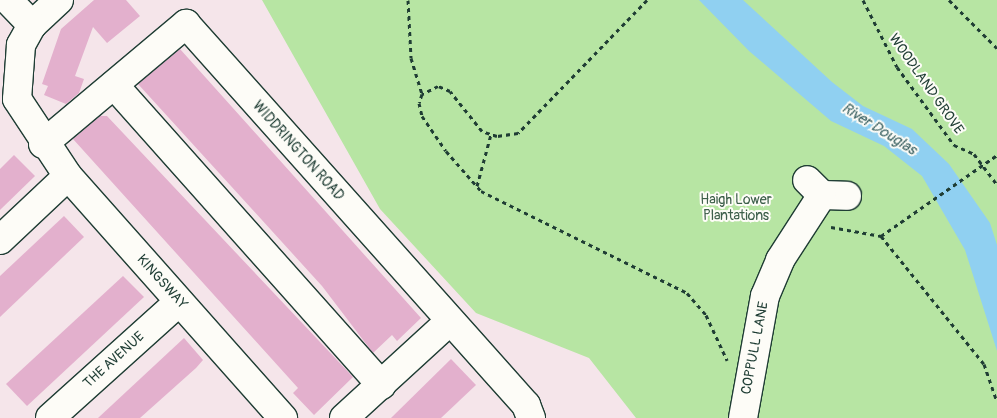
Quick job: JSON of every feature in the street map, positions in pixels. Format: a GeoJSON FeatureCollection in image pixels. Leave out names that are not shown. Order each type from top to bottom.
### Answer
{"type":"FeatureCollection","features":[{"type":"Feature","properties":{"kind":"street"},"geometry":{"type":"LineString","coordinates":[[8,0],[32,26]]}},
{"type":"Feature","properties":{"kind":"street","name":"KINGSWAY"},"geometry":{"type":"LineString","coordinates":[[59,0],[32,26],[21,46],[17,99],[43,144],[68,176],[283,418]]}},
{"type":"Feature","properties":{"kind":"street","name":"WIDDRINGTON ROAD"},"geometry":{"type":"LineString","coordinates":[[43,144],[186,24],[450,321],[523,414]]}},
{"type":"Feature","properties":{"kind":"street"},"geometry":{"type":"LineString","coordinates":[[114,85],[381,385]]}},
{"type":"Feature","properties":{"kind":"street"},"geometry":{"type":"LineString","coordinates":[[0,240],[68,176]]}},
{"type":"Feature","properties":{"kind":"street","name":"COPPULL LANE"},"geometry":{"type":"LineString","coordinates":[[743,418],[765,296],[780,260],[826,190]]}},
{"type":"Feature","properties":{"kind":"street","name":"THE AVENUE"},"geometry":{"type":"LineString","coordinates":[[50,418],[179,302]]}},
{"type":"Feature","properties":{"kind":"street"},"geometry":{"type":"LineString","coordinates":[[344,418],[450,321]]}},
{"type":"Feature","properties":{"kind":"path"},"geometry":{"type":"LineString","coordinates":[[408,0],[411,58],[422,94],[422,116],[477,186],[523,216],[615,254],[687,292],[716,332]]}},
{"type":"Feature","properties":{"kind":"path"},"geometry":{"type":"LineString","coordinates":[[422,94],[438,86],[450,91],[471,122],[492,134],[518,133],[647,0]]}},
{"type":"Feature","properties":{"kind":"path","name":"WOODLAND GROVE"},"geometry":{"type":"LineString","coordinates":[[863,0],[897,67],[954,145],[974,154],[997,184]]}},
{"type":"Feature","properties":{"kind":"path"},"geometry":{"type":"LineString","coordinates":[[949,0],[997,48]]}},
{"type":"Feature","properties":{"kind":"path"},"geometry":{"type":"LineString","coordinates":[[477,186],[492,134]]}},
{"type":"Feature","properties":{"kind":"path"},"geometry":{"type":"LineString","coordinates":[[881,236],[983,168],[997,155]]}},
{"type":"Feature","properties":{"kind":"path"},"geometry":{"type":"LineString","coordinates":[[804,223],[881,236],[984,364],[997,401]]}},
{"type":"Feature","properties":{"kind":"green space","name":"Haigh Lower Plantations"},"geometry":{"type":"Polygon","coordinates":[[[262,0],[997,0],[997,418],[636,418],[589,358],[476,313],[380,209],[262,0]]]}},
{"type":"Feature","properties":{"kind":"water","name":"River Douglas"},"geometry":{"type":"Polygon","coordinates":[[[699,0],[743,0],[832,82],[863,106],[912,129],[949,164],[990,223],[997,245],[997,351],[965,250],[922,176],[884,146],[831,121],[749,51],[699,0]]]}},
{"type":"Feature","properties":{"kind":"building"},"geometry":{"type":"Polygon","coordinates":[[[94,0],[126,0],[140,16],[107,43],[93,27],[75,76],[84,79],[79,93],[66,104],[44,95],[48,86],[42,84],[61,29],[94,0]]]}},
{"type":"Feature","properties":{"kind":"building"},"geometry":{"type":"Polygon","coordinates":[[[180,49],[421,318],[397,341],[392,335],[373,353],[322,286],[138,84],[180,49]]]}},
{"type":"Feature","properties":{"kind":"building"},"geometry":{"type":"Polygon","coordinates":[[[100,116],[107,116],[353,377],[314,415],[293,393],[298,388],[73,139],[100,116]]]}},
{"type":"Feature","properties":{"kind":"building"},"geometry":{"type":"Polygon","coordinates":[[[14,155],[35,176],[0,210],[0,169],[14,155]]]}},
{"type":"Feature","properties":{"kind":"building"},"geometry":{"type":"Polygon","coordinates":[[[64,216],[84,237],[0,317],[0,276],[64,216]]]}},
{"type":"Feature","properties":{"kind":"building"},"geometry":{"type":"Polygon","coordinates":[[[123,276],[144,297],[27,406],[6,384],[123,276]]]}},
{"type":"Feature","properties":{"kind":"building"},"geometry":{"type":"Polygon","coordinates":[[[184,338],[203,360],[196,368],[140,418],[98,418],[184,338]]]}},
{"type":"Feature","properties":{"kind":"building"},"geometry":{"type":"Polygon","coordinates":[[[451,359],[476,385],[441,418],[391,418],[451,359]]]}}]}
